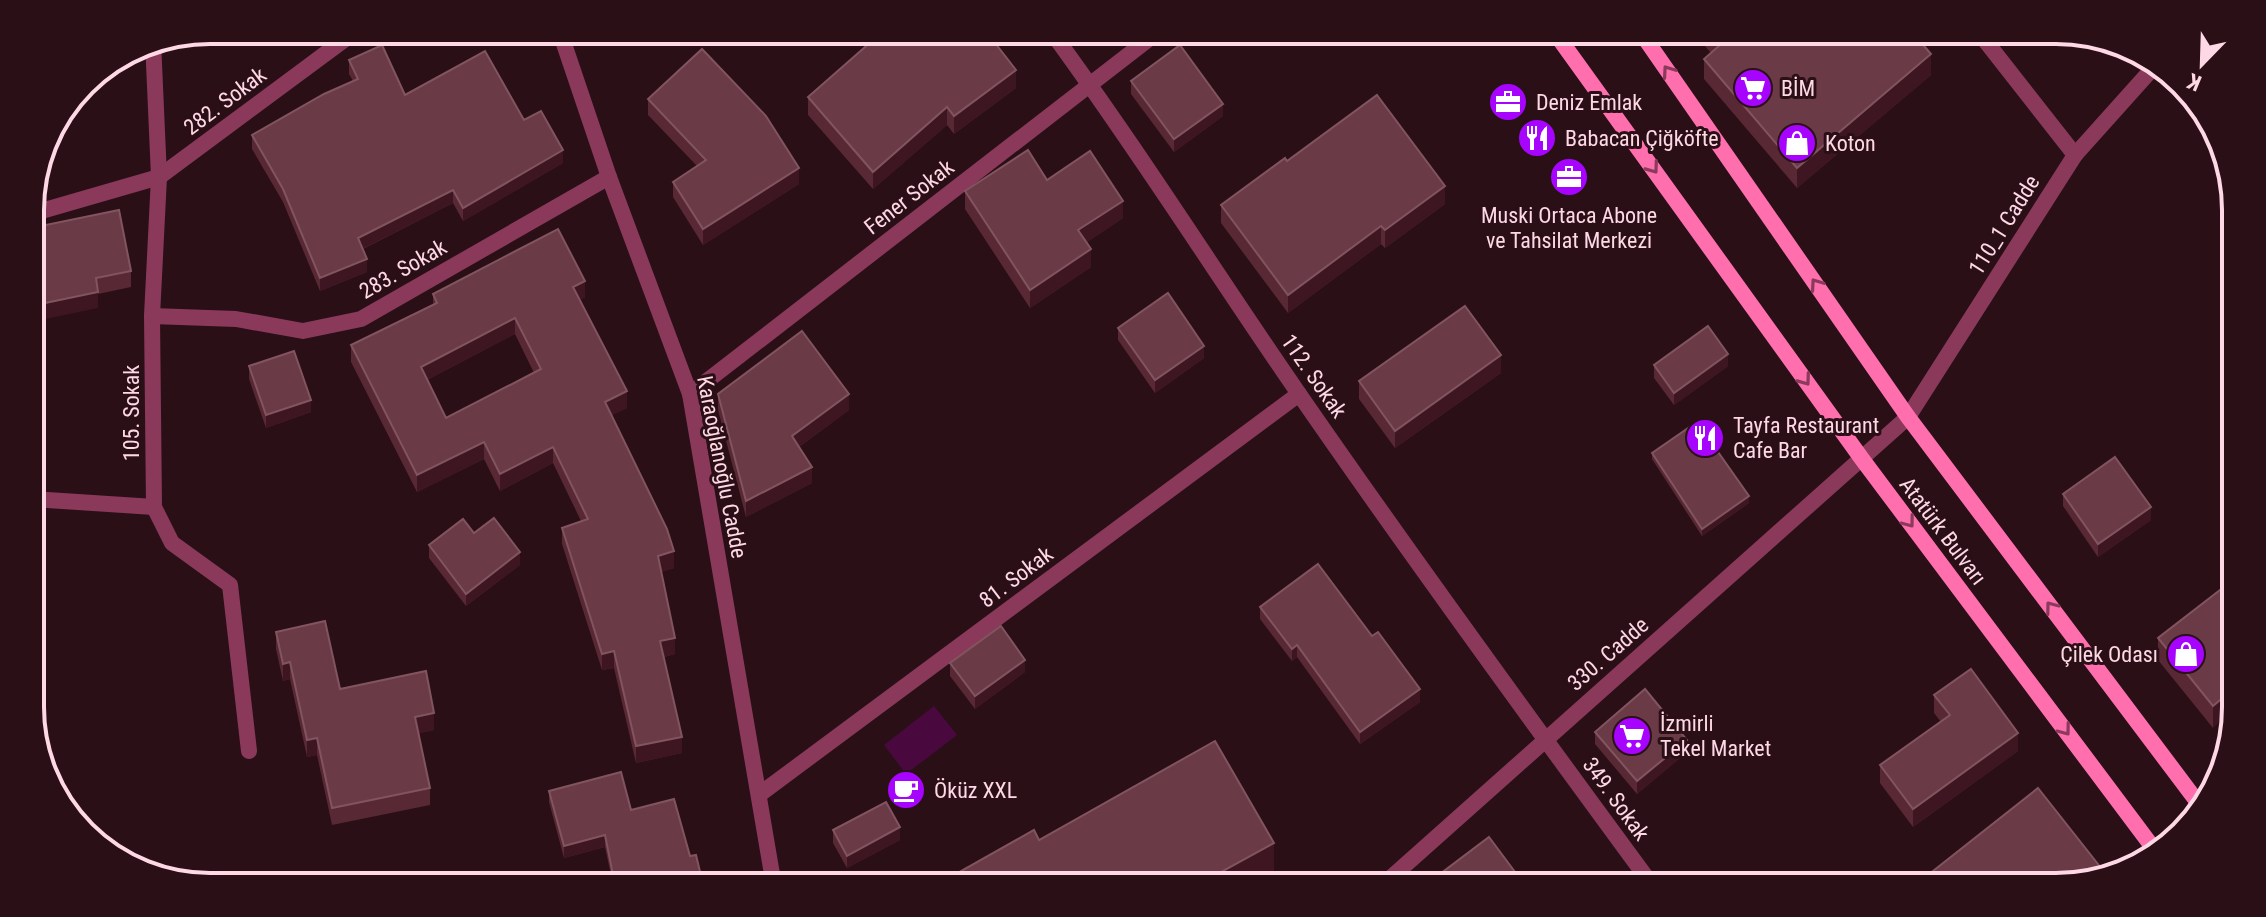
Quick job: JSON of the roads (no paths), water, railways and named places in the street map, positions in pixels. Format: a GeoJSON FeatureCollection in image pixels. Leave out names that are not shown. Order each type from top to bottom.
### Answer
{"type":"FeatureCollection","features":[{"type":"Feature","properties":{"kind":"main road","name":"Atatürk Bulvarı"},"geometry":{"type":"LineString","coordinates":[[1563,44],[1862,459],[2150,844]]}},
{"type":"Feature","properties":{"kind":"main road","name":"Atatürk Bulvarı"},"geometry":{"type":"LineString","coordinates":[[1649,44],[1908,417],[2195,798]]}},
{"type":"Feature","properties":{"kind":"street","name":"282. Sokak"},"geometry":{"type":"LineString","coordinates":[[159,177],[338,44]]}},
{"type":"Feature","properties":{"kind":"street","name":"Karaoğlanoğlu Cadde"},"geometry":{"type":"LineString","coordinates":[[564,44],[609,177],[690,394],[772,873]]}},
{"type":"Feature","properties":{"kind":"street","name":"112. Sokak"},"geometry":{"type":"LineString","coordinates":[[1060,44],[1299,394],[1545,739]]}},
{"type":"Feature","properties":{"kind":"street","name":"Fener Sokak"},"geometry":{"type":"LineString","coordinates":[[690,394],[1142,44]]}},
{"type":"Feature","properties":{"kind":"street"},"geometry":{"type":"LineString","coordinates":[[1988,44],[2075,155]]}},
{"type":"Feature","properties":{"kind":"street","name":"105. Sokak"},"geometry":{"type":"LineString","coordinates":[[154,54],[159,177],[152,316],[154,507],[172,543],[230,585],[249,751]]}},
{"type":"Feature","properties":{"kind":"street","name":"110_1 Cadde"},"geometry":{"type":"LineString","coordinates":[[1862,459],[1908,417],[2075,155],[2149,73]]}},
{"type":"Feature","properties":{"kind":"street"},"geometry":{"type":"LineString","coordinates":[[44,210],[159,177]]}},
{"type":"Feature","properties":{"kind":"street","name":"283. Sokak"},"geometry":{"type":"LineString","coordinates":[[152,316],[236,319],[303,331],[361,319],[609,177]]}},
{"type":"Feature","properties":{"kind":"street","name":"81. Sokak"},"geometry":{"type":"LineString","coordinates":[[760,794],[1299,394]]}},
{"type":"Feature","properties":{"kind":"street","name":"330. Cadde"},"geometry":{"type":"LineString","coordinates":[[1396,873],[1862,459]]}},
{"type":"Feature","properties":{"kind":"street"},"geometry":{"type":"LineString","coordinates":[[44,500],[154,507]]}},
{"type":"Feature","properties":{"kind":"street","name":"349. Sokak"},"geometry":{"type":"LineString","coordinates":[[1545,739],[1643,873]]}},
{"type":"Feature","properties":{"kind":"place","name":"BİM"},"geometry":{"type":"Point","coordinates":[1753,88]}},
{"type":"Feature","properties":{"kind":"place","name":"Deniz Emlak"},"geometry":{"type":"Point","coordinates":[1508,102]}},
{"type":"Feature","properties":{"kind":"place","name":"Babacan Çiğköfte"},"geometry":{"type":"Point","coordinates":[1537,138]}},
{"type":"Feature","properties":{"kind":"place","name":"Koton"},"geometry":{"type":"Point","coordinates":[1797,143]}},
{"type":"Feature","properties":{"kind":"place","name":"Muski Ortaca Abone ve Tahsilat Merkezi"},"geometry":{"type":"Point","coordinates":[1569,177]}},
{"type":"Feature","properties":{"kind":"place","name":"Tayfa Restaurant Cafe Bar"},"geometry":{"type":"Point","coordinates":[1705,438]}},
{"type":"Feature","properties":{"kind":"place","name":"Çilek Odası"},"geometry":{"type":"Point","coordinates":[2186,654]}},
{"type":"Feature","properties":{"kind":"place","name":"İzmirli Tekel Market"},"geometry":{"type":"Point","coordinates":[1632,736]}},
{"type":"Feature","properties":{"kind":"place","name":"Öküz XXL"},"geometry":{"type":"Point","coordinates":[906,790]}}]}
